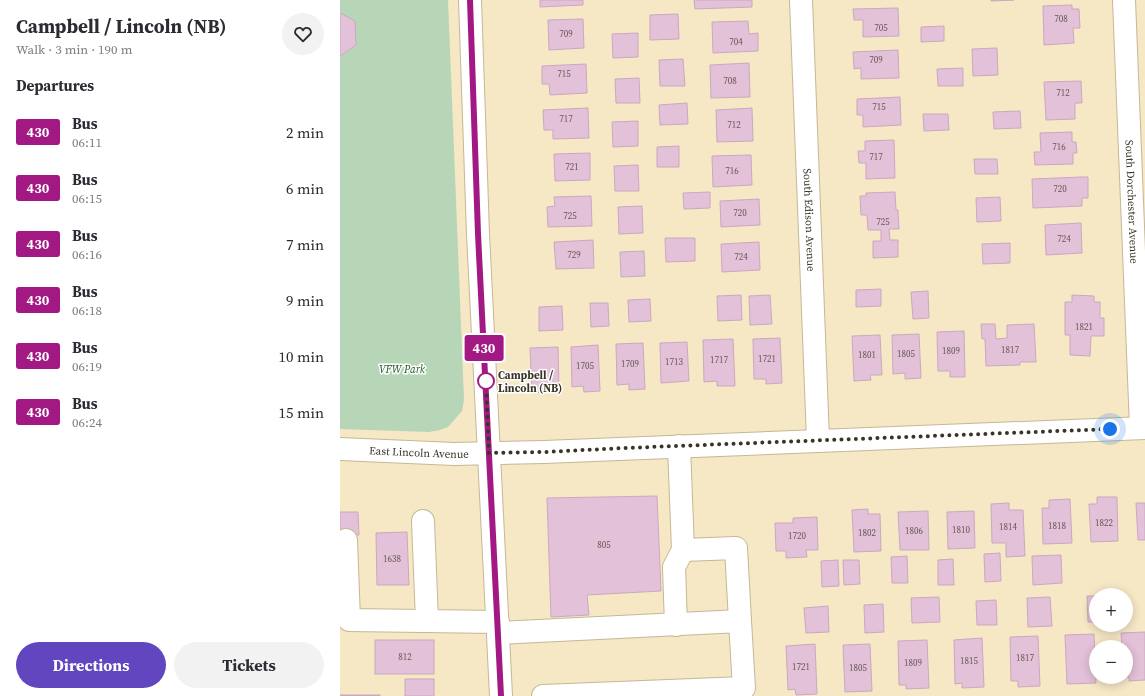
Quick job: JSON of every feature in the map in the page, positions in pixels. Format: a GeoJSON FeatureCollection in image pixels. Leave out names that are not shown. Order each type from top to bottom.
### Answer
{"type":"FeatureCollection","features":[{"type":"Feature","properties":{"kind":"street"},"geometry":{"type":"LineString","coordinates":[[470,0],[478,234],[501,696]]}},
{"type":"Feature","properties":{"kind":"street","name":"South Edison Avenue"},"geometry":{"type":"LineString","coordinates":[[801,0],[818,440]]}},
{"type":"Feature","properties":{"kind":"street","name":"South Dorchester Avenue"},"geometry":{"type":"LineString","coordinates":[[1124,0],[1143,428]]}},
{"type":"Feature","properties":{"kind":"street","name":"East Lincoln Avenue"},"geometry":{"type":"LineString","coordinates":[[340,449],[454,454],[544,452],[1143,428]]}},
{"type":"Feature","properties":{"kind":"street"},"geometry":{"type":"LineString","coordinates":[[676,625],[674,567],[683,550],[679,446]]}},
{"type":"Feature","properties":{"kind":"street"},"geometry":{"type":"LineString","coordinates":[[423,521],[427,621]]}},
{"type":"Feature","properties":{"kind":"street"},"geometry":{"type":"LineString","coordinates":[[346,540],[349,620],[427,621],[498,627],[676,625],[740,621]]}},
{"type":"Feature","properties":{"kind":"street"},"geometry":{"type":"LineString","coordinates":[[543,696],[744,688],[736,548],[683,550]]}},
{"type":"Feature","properties":{"kind":"green space","name":"VFW Park"},"geometry":{"type":"Polygon","coordinates":[[[340,0],[448,0],[464,400],[462,411],[448,427],[440,430],[429,432],[340,429],[340,0]]]}},
{"type":"Feature","properties":{"kind":"building"},"geometry":{"type":"Polygon","coordinates":[[[540,0],[583,0],[583,5],[540,7],[540,0]]]}},
{"type":"Feature","properties":{"kind":"building"},"geometry":{"type":"Polygon","coordinates":[[[694,0],[752,0],[752,7],[695,9],[694,0]]]}},
{"type":"Feature","properties":{"kind":"building"},"geometry":{"type":"Polygon","coordinates":[[[991,0],[1014,0],[991,1],[991,0]]]}},
{"type":"Feature","properties":{"kind":"building"},"geometry":{"type":"Polygon","coordinates":[[[1072,5],[1072,9],[1079,9],[1080,28],[1073,28],[1074,43],[1044,45],[1043,6],[1072,5]]]}},
{"type":"Feature","properties":{"kind":"building"},"geometry":{"type":"Polygon","coordinates":[[[898,8],[899,36],[863,37],[863,20],[854,20],[853,9],[898,8]]]}},
{"type":"Feature","properties":{"kind":"building"},"geometry":{"type":"Polygon","coordinates":[[[340,13],[355,21],[356,45],[340,56],[340,13]]]}},
{"type":"Feature","properties":{"kind":"building"},"geometry":{"type":"Polygon","coordinates":[[[678,14],[679,39],[650,40],[650,15],[678,14]]]}},
{"type":"Feature","properties":{"kind":"building"},"geometry":{"type":"Polygon","coordinates":[[[583,19],[584,48],[549,50],[548,20],[583,19]]]}},
{"type":"Feature","properties":{"kind":"building"},"geometry":{"type":"Polygon","coordinates":[[[748,21],[749,34],[758,33],[758,51],[713,53],[712,22],[748,21]]]}},
{"type":"Feature","properties":{"kind":"building"},"geometry":{"type":"Polygon","coordinates":[[[944,26],[944,41],[921,42],[921,27],[944,26]]]}},
{"type":"Feature","properties":{"kind":"building"},"geometry":{"type":"Polygon","coordinates":[[[638,33],[638,57],[613,58],[612,34],[638,33]]]}},
{"type":"Feature","properties":{"kind":"building"},"geometry":{"type":"Polygon","coordinates":[[[997,48],[998,75],[973,76],[972,49],[997,48]]]}},
{"type":"Feature","properties":{"kind":"building"},"geometry":{"type":"Polygon","coordinates":[[[898,50],[899,78],[861,79],[861,68],[854,69],[853,52],[898,50]]]}},
{"type":"Feature","properties":{"kind":"building"},"geometry":{"type":"Polygon","coordinates":[[[683,59],[685,86],[660,86],[659,60],[683,59]]]}},
{"type":"Feature","properties":{"kind":"building"},"geometry":{"type":"Polygon","coordinates":[[[749,63],[750,97],[711,98],[710,65],[749,63]]]}},
{"type":"Feature","properties":{"kind":"building"},"geometry":{"type":"Polygon","coordinates":[[[586,64],[587,93],[550,95],[549,84],[542,84],[542,66],[586,64]]]}},
{"type":"Feature","properties":{"kind":"building"},"geometry":{"type":"Polygon","coordinates":[[[963,68],[963,86],[938,86],[937,69],[963,68]]]}},
{"type":"Feature","properties":{"kind":"building"},"geometry":{"type":"Polygon","coordinates":[[[639,78],[640,103],[616,103],[615,79],[639,78]]]}},
{"type":"Feature","properties":{"kind":"building"},"geometry":{"type":"Polygon","coordinates":[[[1081,81],[1082,103],[1075,103],[1075,119],[1046,120],[1044,82],[1081,81]]]}},
{"type":"Feature","properties":{"kind":"building"},"geometry":{"type":"Polygon","coordinates":[[[900,97],[901,125],[863,127],[863,115],[857,115],[857,99],[900,97]]]}},
{"type":"Feature","properties":{"kind":"building"},"geometry":{"type":"Polygon","coordinates":[[[687,103],[688,124],[660,125],[659,105],[687,103]]]}},
{"type":"Feature","properties":{"kind":"building"},"geometry":{"type":"Polygon","coordinates":[[[588,108],[589,138],[553,139],[553,130],[544,130],[543,110],[588,108]]]}},
{"type":"Feature","properties":{"kind":"building"},"geometry":{"type":"Polygon","coordinates":[[[752,108],[753,141],[717,142],[716,110],[752,108]]]}},
{"type":"Feature","properties":{"kind":"building"},"geometry":{"type":"Polygon","coordinates":[[[1020,111],[1021,128],[994,129],[993,112],[1020,111]]]}},
{"type":"Feature","properties":{"kind":"building"},"geometry":{"type":"Polygon","coordinates":[[[923,114],[948,114],[949,130],[924,131],[923,114]]]}},
{"type":"Feature","properties":{"kind":"building"},"geometry":{"type":"Polygon","coordinates":[[[638,121],[638,146],[613,147],[612,122],[638,121]]]}},
{"type":"Feature","properties":{"kind":"building"},"geometry":{"type":"Polygon","coordinates":[[[1072,132],[1072,142],[1076,142],[1077,153],[1073,153],[1073,164],[1035,165],[1034,152],[1041,152],[1040,133],[1072,132]]]}},
{"type":"Feature","properties":{"kind":"building"},"geometry":{"type":"Polygon","coordinates":[[[894,140],[895,178],[866,179],[866,163],[859,163],[858,151],[865,151],[865,141],[894,140]]]}},
{"type":"Feature","properties":{"kind":"building"},"geometry":{"type":"Polygon","coordinates":[[[679,146],[679,167],[657,167],[657,147],[679,146]]]}},
{"type":"Feature","properties":{"kind":"building"},"geometry":{"type":"Polygon","coordinates":[[[590,153],[590,180],[555,181],[554,154],[590,153]]]}},
{"type":"Feature","properties":{"kind":"building"},"geometry":{"type":"Polygon","coordinates":[[[751,155],[752,185],[713,187],[712,156],[751,155]]]}},
{"type":"Feature","properties":{"kind":"building"},"geometry":{"type":"Polygon","coordinates":[[[974,159],[997,159],[998,174],[975,174],[974,159]]]}},
{"type":"Feature","properties":{"kind":"building"},"geometry":{"type":"Polygon","coordinates":[[[638,165],[639,191],[615,191],[614,166],[638,165]]]}},
{"type":"Feature","properties":{"kind":"building"},"geometry":{"type":"Polygon","coordinates":[[[1088,177],[1088,198],[1082,198],[1082,206],[1033,208],[1032,179],[1088,177]]]}},
{"type":"Feature","properties":{"kind":"building"},"geometry":{"type":"Polygon","coordinates":[[[710,192],[710,208],[684,209],[683,193],[710,192]]]}},
{"type":"Feature","properties":{"kind":"building"},"geometry":{"type":"Polygon","coordinates":[[[895,192],[899,229],[889,229],[890,240],[898,240],[898,257],[873,258],[873,241],[881,241],[881,230],[868,230],[867,215],[861,215],[860,196],[866,196],[866,193],[895,192]]]}},
{"type":"Feature","properties":{"kind":"building"},"geometry":{"type":"Polygon","coordinates":[[[591,196],[592,226],[548,227],[547,207],[555,206],[554,197],[591,196]]]}},
{"type":"Feature","properties":{"kind":"building"},"geometry":{"type":"Polygon","coordinates":[[[1000,197],[1001,221],[977,222],[976,198],[1000,197]]]}},
{"type":"Feature","properties":{"kind":"building"},"geometry":{"type":"Polygon","coordinates":[[[759,199],[760,225],[721,227],[720,201],[759,199]]]}},
{"type":"Feature","properties":{"kind":"building"},"geometry":{"type":"Polygon","coordinates":[[[642,206],[643,233],[619,234],[618,207],[642,206]]]}},
{"type":"Feature","properties":{"kind":"building"},"geometry":{"type":"Polygon","coordinates":[[[1081,223],[1082,253],[1046,255],[1045,225],[1081,223]]]}},
{"type":"Feature","properties":{"kind":"building"},"geometry":{"type":"Polygon","coordinates":[[[665,238],[695,238],[695,261],[666,262],[665,238]]]}},
{"type":"Feature","properties":{"kind":"building"},"geometry":{"type":"Polygon","coordinates":[[[593,240],[594,268],[556,269],[554,242],[593,240]]]}},
{"type":"Feature","properties":{"kind":"building"},"geometry":{"type":"Polygon","coordinates":[[[759,242],[760,270],[722,272],[721,244],[759,242]]]}},
{"type":"Feature","properties":{"kind":"building"},"geometry":{"type":"Polygon","coordinates":[[[1010,243],[1010,263],[983,264],[982,244],[1010,243]]]}},
{"type":"Feature","properties":{"kind":"building"},"geometry":{"type":"Polygon","coordinates":[[[644,251],[645,276],[621,277],[620,252],[644,251]]]}},
{"type":"Feature","properties":{"kind":"building"},"geometry":{"type":"Polygon","coordinates":[[[881,289],[881,306],[856,307],[856,290],[881,289]]]}},
{"type":"Feature","properties":{"kind":"building"},"geometry":{"type":"Polygon","coordinates":[[[928,291],[929,318],[913,319],[911,292],[928,291]]]}},
{"type":"Feature","properties":{"kind":"building"},"geometry":{"type":"Polygon","coordinates":[[[741,295],[742,320],[718,321],[717,296],[741,295]]]}},
{"type":"Feature","properties":{"kind":"building"},"geometry":{"type":"Polygon","coordinates":[[[770,295],[772,324],[750,325],[749,296],[770,295]]]}},
{"type":"Feature","properties":{"kind":"building"},"geometry":{"type":"Polygon","coordinates":[[[1072,295],[1094,296],[1094,302],[1100,302],[1100,318],[1104,318],[1104,336],[1091,336],[1090,356],[1070,355],[1070,335],[1065,335],[1065,302],[1072,302],[1072,295]]]}},
{"type":"Feature","properties":{"kind":"building"},"geometry":{"type":"Polygon","coordinates":[[[650,299],[651,321],[629,322],[628,300],[650,299]]]}},
{"type":"Feature","properties":{"kind":"building"},"geometry":{"type":"Polygon","coordinates":[[[590,303],[608,303],[609,326],[591,327],[590,303]]]}},
{"type":"Feature","properties":{"kind":"building"},"geometry":{"type":"Polygon","coordinates":[[[562,306],[563,330],[539,331],[539,307],[562,306]]]}},
{"type":"Feature","properties":{"kind":"building"},"geometry":{"type":"Polygon","coordinates":[[[981,324],[995,324],[996,339],[1007,338],[1007,325],[1034,324],[1036,362],[1020,362],[1020,365],[986,366],[985,339],[982,339],[981,324]]]}},
{"type":"Feature","properties":{"kind":"building"},"geometry":{"type":"Polygon","coordinates":[[[964,331],[965,377],[950,377],[950,371],[938,371],[937,332],[964,331]]]}},
{"type":"Feature","properties":{"kind":"building"},"geometry":{"type":"Polygon","coordinates":[[[919,334],[921,378],[905,379],[905,373],[893,374],[892,335],[919,334]]]}},
{"type":"Feature","properties":{"kind":"building"},"geometry":{"type":"Polygon","coordinates":[[[880,335],[882,375],[870,375],[871,380],[854,381],[852,336],[880,335]]]}},
{"type":"Feature","properties":{"kind":"building"},"geometry":{"type":"Polygon","coordinates":[[[780,338],[782,383],[766,384],[766,379],[754,379],[753,339],[780,338]]]}},
{"type":"Feature","properties":{"kind":"building"},"geometry":{"type":"Polygon","coordinates":[[[733,339],[735,386],[717,386],[717,381],[704,382],[703,340],[733,339]]]}},
{"type":"Feature","properties":{"kind":"building"},"geometry":{"type":"Polygon","coordinates":[[[687,342],[689,381],[661,383],[660,343],[687,342]]]}},
{"type":"Feature","properties":{"kind":"building"},"geometry":{"type":"Polygon","coordinates":[[[643,343],[645,389],[629,390],[629,384],[617,385],[616,344],[643,343]]]}},
{"type":"Feature","properties":{"kind":"building"},"geometry":{"type":"Polygon","coordinates":[[[598,345],[600,391],[584,392],[583,386],[572,387],[571,347],[598,345]]]}},
{"type":"Feature","properties":{"kind":"building"},"geometry":{"type":"Polygon","coordinates":[[[558,347],[559,388],[547,388],[547,392],[532,393],[530,348],[558,347]]]}},
{"type":"Feature","properties":{"kind":"building"},"geometry":{"type":"Polygon","coordinates":[[[657,496],[661,591],[587,595],[589,615],[551,617],[547,498],[657,496]]]}},
{"type":"Feature","properties":{"kind":"building"},"geometry":{"type":"Polygon","coordinates":[[[1097,497],[1117,497],[1118,541],[1091,542],[1089,504],[1097,504],[1097,497]]]}},
{"type":"Feature","properties":{"kind":"building"},"geometry":{"type":"Polygon","coordinates":[[[1070,499],[1072,543],[1043,544],[1042,508],[1049,508],[1049,500],[1070,499]]]}},
{"type":"Feature","properties":{"kind":"building"},"geometry":{"type":"Polygon","coordinates":[[[1009,503],[1009,510],[1023,510],[1025,556],[1006,557],[1006,543],[992,543],[991,504],[1009,503]]]}},
{"type":"Feature","properties":{"kind":"building"},"geometry":{"type":"Polygon","coordinates":[[[1136,503],[1145,503],[1145,540],[1138,540],[1136,503]]]}},
{"type":"Feature","properties":{"kind":"building"},"geometry":{"type":"Polygon","coordinates":[[[868,509],[868,514],[880,514],[881,551],[854,552],[852,510],[868,509]]]}},
{"type":"Feature","properties":{"kind":"building"},"geometry":{"type":"Polygon","coordinates":[[[928,511],[929,550],[900,550],[898,512],[928,511]]]}},
{"type":"Feature","properties":{"kind":"building"},"geometry":{"type":"Polygon","coordinates":[[[974,511],[975,548],[948,549],[947,512],[974,511]]]}},
{"type":"Feature","properties":{"kind":"building"},"geometry":{"type":"Polygon","coordinates":[[[340,512],[358,512],[359,535],[340,536],[340,512]]]}},
{"type":"Feature","properties":{"kind":"building"},"geometry":{"type":"Polygon","coordinates":[[[817,517],[818,550],[806,550],[807,557],[786,558],[786,551],[776,551],[775,523],[793,523],[793,518],[817,517]]]}},
{"type":"Feature","properties":{"kind":"building"},"geometry":{"type":"Polygon","coordinates":[[[407,532],[409,585],[377,585],[376,533],[407,532]]]}},
{"type":"Feature","properties":{"kind":"building"},"geometry":{"type":"Polygon","coordinates":[[[1000,553],[1001,581],[985,582],[984,554],[1000,553]]]}},
{"type":"Feature","properties":{"kind":"building"},"geometry":{"type":"Polygon","coordinates":[[[1061,555],[1062,583],[1033,585],[1032,556],[1061,555]]]}},
{"type":"Feature","properties":{"kind":"building"},"geometry":{"type":"Polygon","coordinates":[[[907,556],[908,583],[892,583],[891,557],[907,556]]]}},
{"type":"Feature","properties":{"kind":"building"},"geometry":{"type":"Polygon","coordinates":[[[953,559],[954,585],[938,585],[938,560],[953,559]]]}},
{"type":"Feature","properties":{"kind":"building"},"geometry":{"type":"Polygon","coordinates":[[[838,560],[839,586],[822,587],[821,561],[838,560]]]}},
{"type":"Feature","properties":{"kind":"building"},"geometry":{"type":"Polygon","coordinates":[[[843,560],[859,560],[860,584],[844,585],[843,560]]]}},
{"type":"Feature","properties":{"kind":"building"},"geometry":{"type":"Polygon","coordinates":[[[1087,596],[1089,596],[1089,622],[1087,596]]]}},
{"type":"Feature","properties":{"kind":"building"},"geometry":{"type":"Polygon","coordinates":[[[939,597],[940,622],[912,623],[911,598],[939,597]]]}},
{"type":"Feature","properties":{"kind":"building"},"geometry":{"type":"Polygon","coordinates":[[[1050,597],[1052,626],[1028,627],[1027,598],[1050,597]]]}},
{"type":"Feature","properties":{"kind":"building"},"geometry":{"type":"Polygon","coordinates":[[[996,600],[997,625],[977,625],[976,601],[996,600]]]}},
{"type":"Feature","properties":{"kind":"building"},"geometry":{"type":"Polygon","coordinates":[[[883,604],[884,632],[865,633],[864,605],[883,604]]]}},
{"type":"Feature","properties":{"kind":"building"},"geometry":{"type":"Polygon","coordinates":[[[828,606],[829,632],[806,633],[804,608],[828,606]]]}},
{"type":"Feature","properties":{"kind":"building"},"geometry":{"type":"Polygon","coordinates":[[[1145,632],[1145,680],[1133,681],[1133,640],[1122,640],[1121,633],[1145,632]]]}},
{"type":"Feature","properties":{"kind":"building"},"geometry":{"type":"Polygon","coordinates":[[[1094,634],[1094,640],[1089,640],[1089,683],[1067,684],[1065,635],[1094,634]]]}},
{"type":"Feature","properties":{"kind":"building"},"geometry":{"type":"Polygon","coordinates":[[[1038,636],[1040,686],[1018,687],[1018,681],[1011,681],[1010,637],[1038,636]]]}},
{"type":"Feature","properties":{"kind":"building"},"geometry":{"type":"Polygon","coordinates":[[[982,638],[984,687],[962,688],[962,683],[955,684],[954,640],[982,638]]]}},
{"type":"Feature","properties":{"kind":"building"},"geometry":{"type":"Polygon","coordinates":[[[375,640],[434,640],[434,674],[375,674],[375,640]]]}},
{"type":"Feature","properties":{"kind":"building"},"geometry":{"type":"Polygon","coordinates":[[[927,640],[929,688],[906,689],[906,685],[899,685],[898,641],[927,640]]]}},
{"type":"Feature","properties":{"kind":"building"},"geometry":{"type":"Polygon","coordinates":[[[815,644],[817,694],[796,695],[795,689],[788,690],[786,646],[815,644]]]}},
{"type":"Feature","properties":{"kind":"building"},"geometry":{"type":"Polygon","coordinates":[[[870,644],[872,691],[845,692],[843,645],[870,644]]]}},
{"type":"Feature","properties":{"kind":"building"},"geometry":{"type":"Polygon","coordinates":[[[405,679],[434,679],[434,696],[405,696],[405,679]]]}},
{"type":"Feature","properties":{"kind":"building"},"geometry":{"type":"Polygon","coordinates":[[[380,695],[380,696],[340,696],[380,695]]]}},
{"type":"Feature","properties":{"kind":"bus line","name":"430"},"geometry":{"type":"LineString","coordinates":[[470,0],[478,234],[501,696]]}},
{"type":"Feature","properties":{"kind":"place","name":"Campbell / Lincoln (NB)"},"geometry":{"type":"Point","coordinates":[486,381]}},
{"type":"Feature","properties":{"kind":"route"},"geometry":{"type":"LineString","coordinates":[[486,381],[489,453],[1110,429]]}}]}
